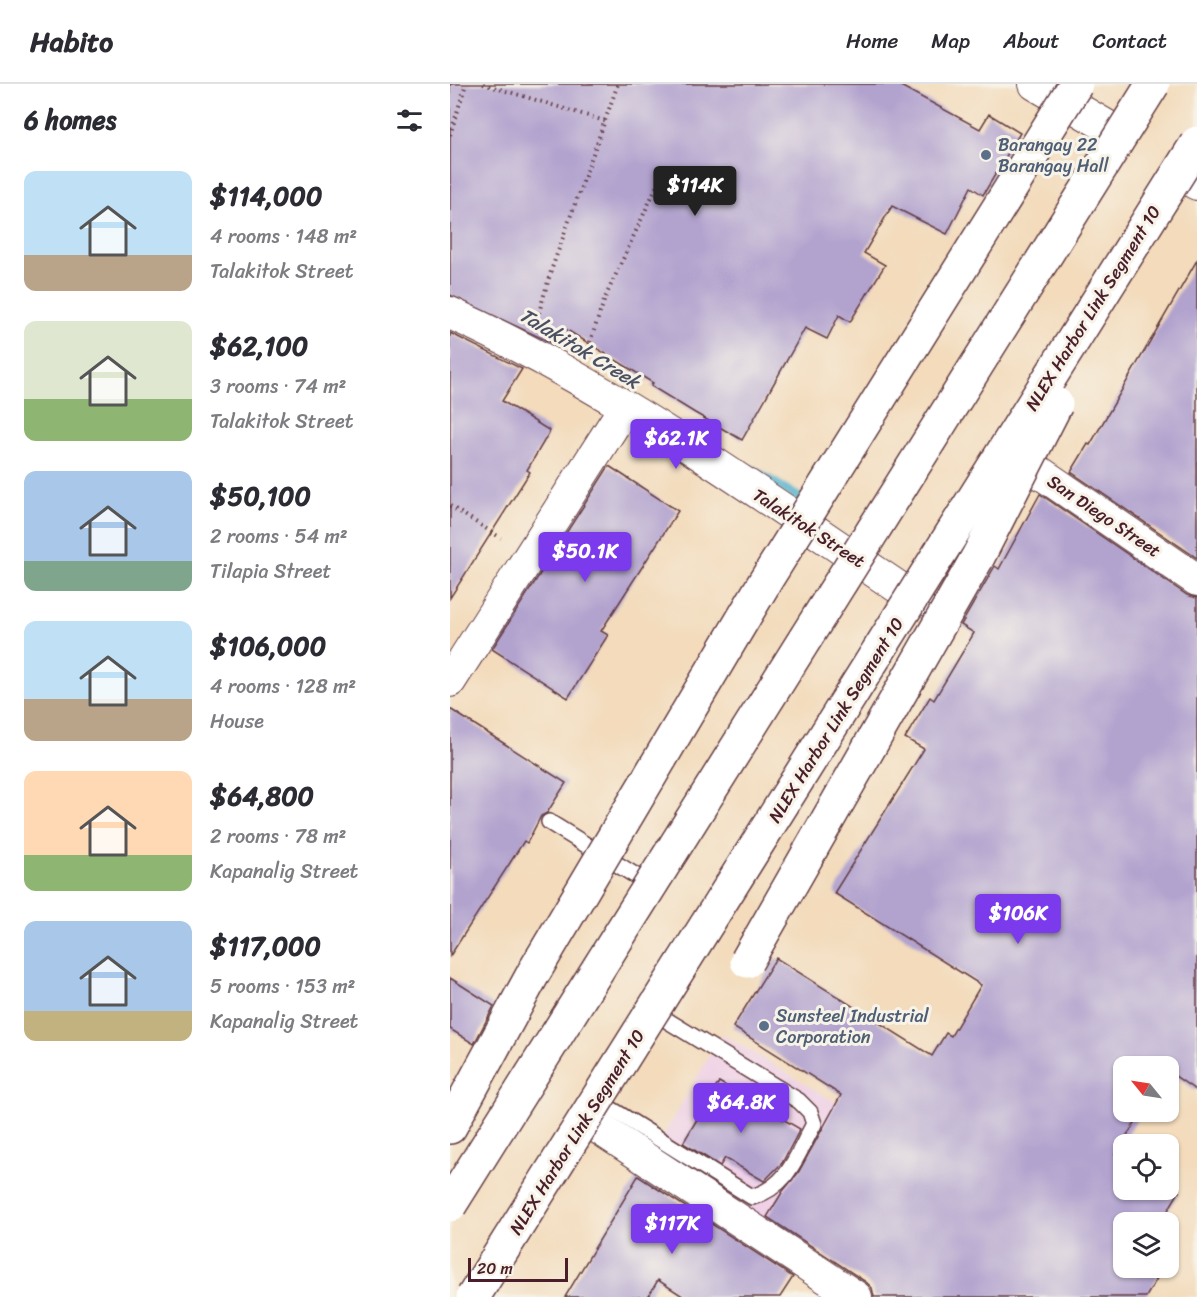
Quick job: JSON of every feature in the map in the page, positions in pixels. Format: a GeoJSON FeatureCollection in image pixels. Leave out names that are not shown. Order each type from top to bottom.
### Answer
{"type":"FeatureCollection","features":[{"type":"Feature","properties":{"kind":"highway"},"geometry":{"type":"LineString","coordinates":[[450,1127],[546,952],[766,580],[1076,84]]}},
{"type":"Feature","properties":{"kind":"highway"},"geometry":{"type":"LineString","coordinates":[[450,1205],[1153,84]]}},
{"type":"Feature","properties":{"kind":"highway","name":"NLEX Harbor Link Segment 10"},"geometry":{"type":"LineString","coordinates":[[473,1297],[1197,142]]}},
{"type":"Feature","properties":{"kind":"highway"},"geometry":{"type":"LineString","coordinates":[[747,961],[979,555],[1161,200]]}},
{"type":"Feature","properties":{"kind":"street"},"geometry":{"type":"LineString","coordinates":[[1035,84],[1110,128]]}},
{"type":"Feature","properties":{"kind":"street","name":"Talakitok Street"},"geometry":{"type":"LineString","coordinates":[[450,313],[527,352],[625,407],[917,600]]}},
{"type":"Feature","properties":{"kind":"street"},"geometry":{"type":"LineString","coordinates":[[450,681],[625,407]]}},
{"type":"Feature","properties":{"kind":"street","name":"San Diego Street"},"geometry":{"type":"LineString","coordinates":[[1010,452],[1197,580]]}},
{"type":"Feature","properties":{"kind":"street"},"geometry":{"type":"LineString","coordinates":[[594,1112],[681,1167],[821,1288],[856,1297]]}},
{"type":"Feature","properties":{"kind":"lane"},"geometry":{"type":"LineString","coordinates":[[549,822],[641,879]]}},
{"type":"Feature","properties":{"kind":"lane"},"geometry":{"type":"LineString","coordinates":[[654,1013],[799,1101],[810,1112],[814,1124],[781,1184],[768,1192],[752,1197],[681,1167]]}},
{"type":"Feature","properties":{"kind":"path"},"geometry":{"type":"LineString","coordinates":[[450,135],[466,84]]}},
{"type":"Feature","properties":{"kind":"path"},"geometry":{"type":"LineString","coordinates":[[483,84],[605,121]]}},
{"type":"Feature","properties":{"kind":"path"},"geometry":{"type":"LineString","coordinates":[[527,352],[552,268],[618,84]]}},
{"type":"Feature","properties":{"kind":"path"},"geometry":{"type":"LineString","coordinates":[[578,380],[605,298],[660,179]]}},
{"type":"Feature","properties":{"kind":"path"},"geometry":{"type":"LineString","coordinates":[[450,506],[530,556]]}},
{"type":"Feature","properties":{"kind":"shaded area"},"geometry":{"type":"Polygon","coordinates":[[[722,1034],[880,1129],[807,1253],[653,1153],[722,1034]]]}},
{"type":"Feature","properties":{"kind":"building"},"geometry":{"type":"Polygon","coordinates":[[[450,84],[897,84],[980,129],[989,114],[1020,133],[983,195],[971,187],[947,234],[892,206],[864,253],[885,265],[850,322],[839,315],[827,339],[805,328],[742,440],[651,386],[653,383],[564,328],[554,344],[450,295],[450,84]]]}},
{"type":"Feature","properties":{"kind":"building"},"geometry":{"type":"Polygon","coordinates":[[[1197,260],[1197,558],[1071,472],[1088,444],[1090,445],[1197,260]]]}},
{"type":"Feature","properties":{"kind":"building"},"geometry":{"type":"Polygon","coordinates":[[[450,333],[522,369],[502,401],[550,431],[527,470],[530,472],[450,598],[450,333]]]}},
{"type":"Feature","properties":{"kind":"building"},"geometry":{"type":"Polygon","coordinates":[[[609,466],[678,511],[601,631],[608,635],[568,698],[492,649],[609,466]]]}},
{"type":"Feature","properties":{"kind":"building"},"geometry":{"type":"Polygon","coordinates":[[[1040,494],[1187,595],[1197,598],[1197,1091],[1179,1079],[1179,1056],[1113,1056],[1113,1122],[1136,1122],[1128,1134],[1113,1134],[1113,1200],[1174,1200],[1167,1212],[1113,1212],[1113,1278],[1157,1278],[1146,1297],[874,1297],[872,1288],[866,1282],[767,1217],[783,1191],[798,1173],[841,1095],[733,1027],[776,958],[932,1056],[946,1033],[951,1036],[981,985],[834,893],[924,749],[905,738],[930,697],[934,700],[974,633],[961,625],[995,566],[999,569],[1040,494]]]}},
{"type":"Feature","properties":{"kind":"building"},"geometry":{"type":"Polygon","coordinates":[[[450,709],[566,783],[547,813],[541,816],[527,843],[524,841],[450,956],[450,709]]]}},
{"type":"Feature","properties":{"kind":"building"},"geometry":{"type":"Polygon","coordinates":[[[450,978],[494,1006],[474,1044],[450,1029],[450,978]]]}},
{"type":"Feature","properties":{"kind":"building"},"geometry":{"type":"Polygon","coordinates":[[[719,1082],[800,1129],[782,1163],[764,1181],[725,1158],[720,1166],[683,1143],[719,1082]]]}},
{"type":"Feature","properties":{"kind":"building"},"geometry":{"type":"Polygon","coordinates":[[[638,1176],[793,1277],[780,1297],[684,1297],[658,1280],[648,1297],[565,1297],[638,1176]]]}},
{"type":"Feature","properties":{"kind":"waterway","name":"Talakitok Creek"},"geometry":{"type":"LineString","coordinates":[[752,470],[811,505]]}},
{"type":"Feature","properties":{"kind":"place","name":"Barangay 22 Barangay Hall"},"geometry":{"type":"Point","coordinates":[986,155]}},
{"type":"Feature","properties":{"kind":"place","name":"Sunsteel Industrial Corporation"},"geometry":{"type":"Point","coordinates":[764,1026]}}]}
